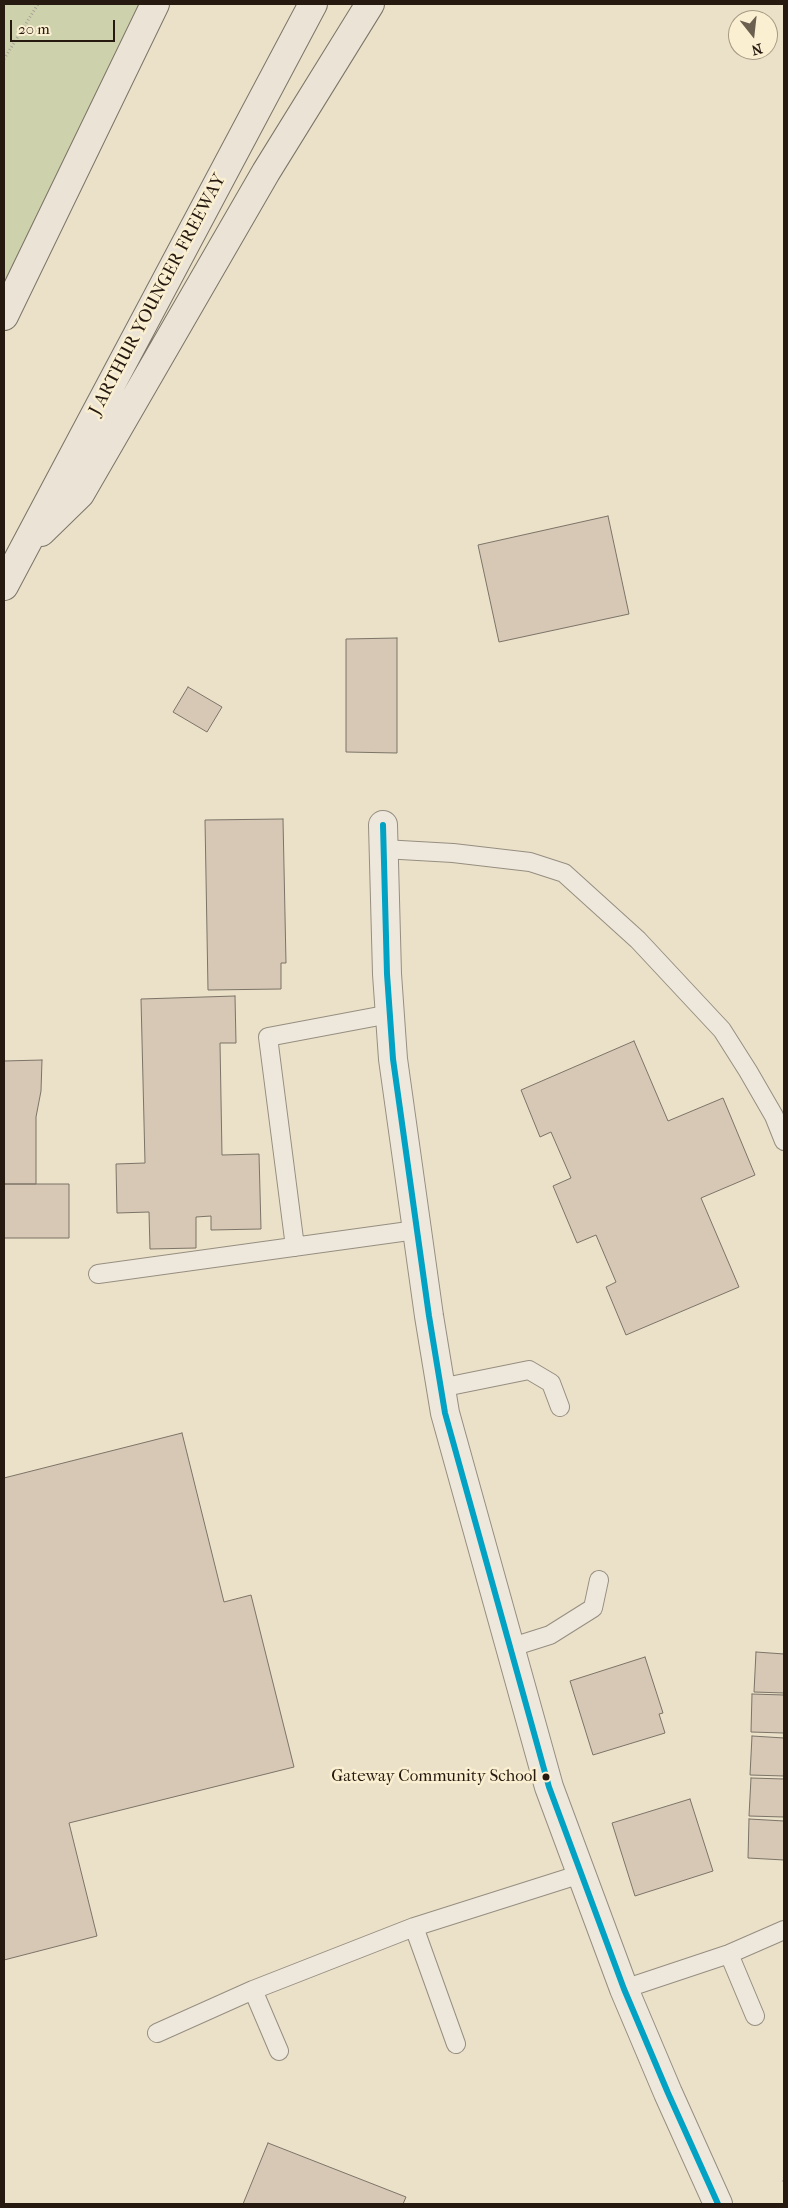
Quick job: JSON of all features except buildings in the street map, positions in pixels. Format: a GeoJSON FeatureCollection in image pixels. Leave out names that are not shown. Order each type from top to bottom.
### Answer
{"type":"FeatureCollection","features":[{"type":"Feature","properties":{"kind":"highway"},"geometry":{"type":"LineString","coordinates":[[4,316],[155,4]]}},
{"type":"Feature","properties":{"kind":"highway","name":"J ARTHUR YOUNGER FREEWAY"},"geometry":{"type":"LineString","coordinates":[[4,586],[313,4]]}},
{"type":"Feature","properties":{"kind":"highway"},"geometry":{"type":"LineString","coordinates":[[23,549],[80,494],[266,172],[370,4]]}},
{"type":"Feature","properties":{"kind":"street"},"geometry":{"type":"LineString","coordinates":[[383,837],[393,1060],[440,1388],[470,1506],[549,1787],[624,1989],[718,2204]]}},
{"type":"Feature","properties":{"kind":"lane"},"geometry":{"type":"LineString","coordinates":[[383,837],[453,854],[530,862],[564,873],[638,940],[722,1030],[774,1116],[784,1141]]}},
{"type":"Feature","properties":{"kind":"lane"},"geometry":{"type":"LineString","coordinates":[[295,1247],[268,1037],[390,1014]]}},
{"type":"Feature","properties":{"kind":"lane"},"geometry":{"type":"LineString","coordinates":[[98,1274],[416,1230]]}},
{"type":"Feature","properties":{"kind":"lane"},"geometry":{"type":"LineString","coordinates":[[440,1388],[529,1370],[551,1383],[560,1407]]}},
{"type":"Feature","properties":{"kind":"lane"},"geometry":{"type":"LineString","coordinates":[[509,1648],[550,1635],[593,1608],[599,1580]]}},
{"type":"Feature","properties":{"kind":"lane"},"geometry":{"type":"LineString","coordinates":[[157,2033],[253,1990],[414,1927],[581,1874]]}},
{"type":"Feature","properties":{"kind":"lane"},"geometry":{"type":"LineString","coordinates":[[414,1927],[456,2044]]}},
{"type":"Feature","properties":{"kind":"lane"},"geometry":{"type":"LineString","coordinates":[[624,1989],[729,1954],[784,1930]]}},
{"type":"Feature","properties":{"kind":"lane"},"geometry":{"type":"LineString","coordinates":[[729,1954],[755,2016]]}},
{"type":"Feature","properties":{"kind":"lane"},"geometry":{"type":"LineString","coordinates":[[253,1990],[278,2050]]}},
{"type":"Feature","properties":{"kind":"path"},"geometry":{"type":"LineString","coordinates":[[4,59],[38,4]]}},
{"type":"Feature","properties":{"kind":"green space"},"geometry":{"type":"Polygon","coordinates":[[[4,4],[155,4],[4,316],[4,4]]]}},
{"type":"Feature","properties":{"kind":"transit line"},"geometry":{"type":"LineString","coordinates":[[383,825],[387,974],[393,1059],[429,1316],[445,1413],[549,1787],[624,1989],[718,2204]]}},
{"type":"Feature","properties":{"kind":"place","name":"Gateway Community School"},"geometry":{"type":"Point","coordinates":[546,1777]}}]}
